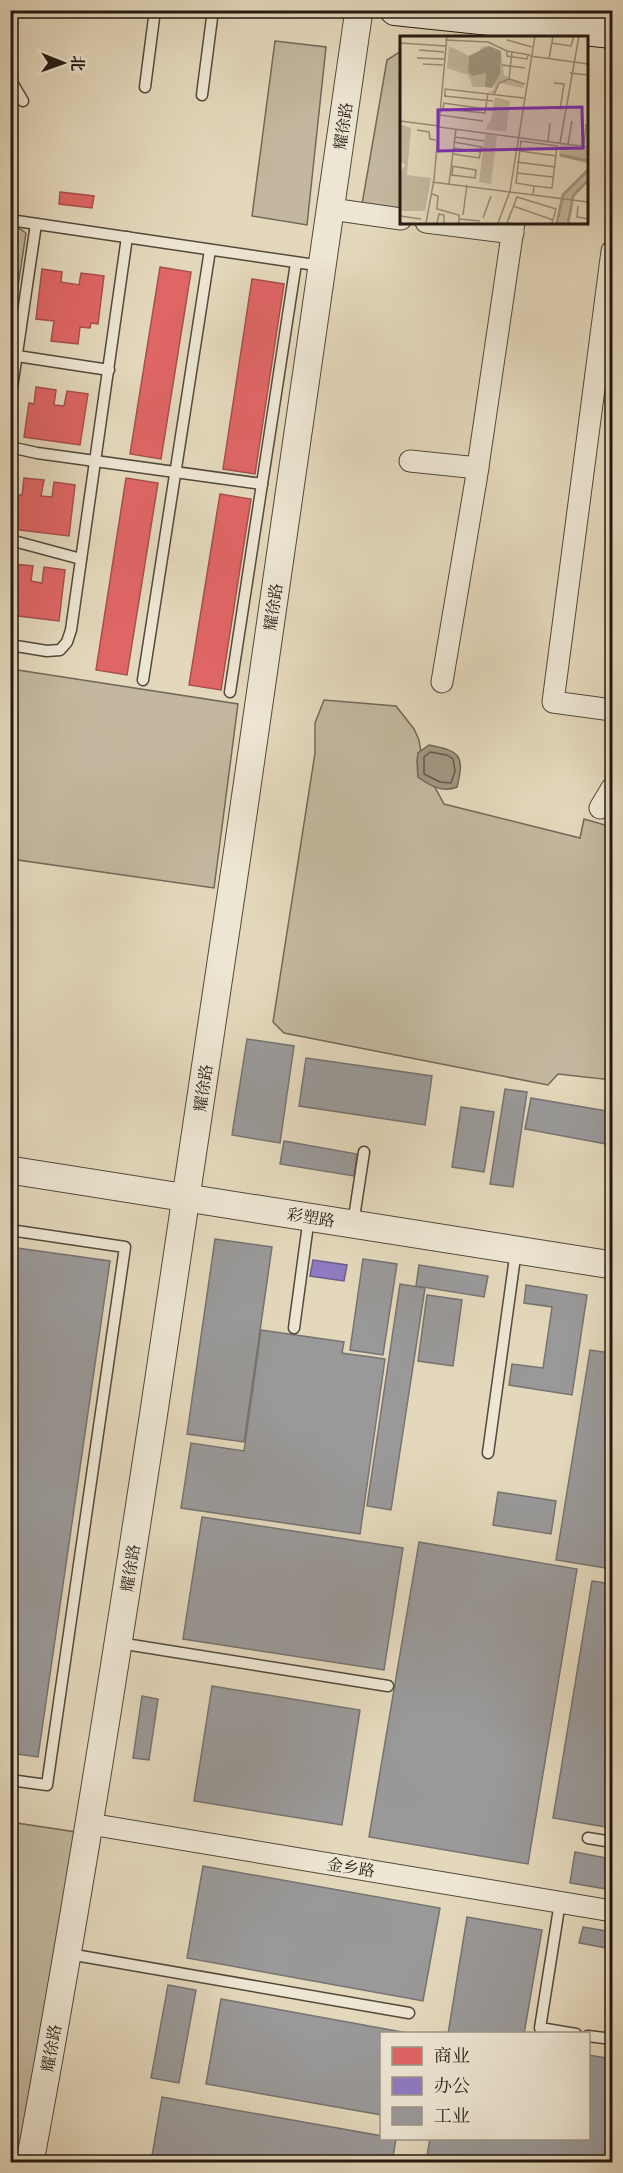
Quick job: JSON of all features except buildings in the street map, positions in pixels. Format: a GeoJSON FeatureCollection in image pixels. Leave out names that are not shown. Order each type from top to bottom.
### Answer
{"type":"FeatureCollection","features":[{"type":"Feature","properties":{"kind":"main road"},"geometry":{"type":"LineString","coordinates":[[395,10],[542,32],[579,26],[612,15]]}},
{"type":"Feature","properties":{"kind":"main road"},"geometry":{"type":"LineString","coordinates":[[579,26],[612,33]]}},
{"type":"Feature","properties":{"kind":"street","name":"耀徐路"},"geometry":{"type":"LineString","coordinates":[[30,2163],[69,1954],[187,1198],[309,264],[331,209],[360,10]]}},
{"type":"Feature","properties":{"kind":"street"},"geometry":{"type":"LineString","coordinates":[[331,209],[400,219]]}},
{"type":"Feature","properties":{"kind":"street"},"geometry":{"type":"LineString","coordinates":[[442,682],[478,468],[514,228],[455,224]]}},
{"type":"Feature","properties":{"kind":"street"},"geometry":{"type":"LineString","coordinates":[[612,250],[553,702],[612,710]]}},
{"type":"Feature","properties":{"kind":"street"},"geometry":{"type":"LineString","coordinates":[[410,461],[478,468]]}},
{"type":"Feature","properties":{"kind":"street"},"geometry":{"type":"LineString","coordinates":[[600,808],[612,788]]}},
{"type":"Feature","properties":{"kind":"street","name":"彩塑路"},"geometry":{"type":"LineString","coordinates":[[10,1170],[516,1250],[612,1263]]}},
{"type":"Feature","properties":{"kind":"street","name":"金乡路"},"geometry":{"type":"LineString","coordinates":[[90,1824],[612,1911]]}},
{"type":"Feature","properties":{"kind":"lane"},"geometry":{"type":"LineString","coordinates":[[145,87],[155,10]]}},
{"type":"Feature","properties":{"kind":"lane"},"geometry":{"type":"LineString","coordinates":[[202,94],[213,10]]}},
{"type":"Feature","properties":{"kind":"lane"},"geometry":{"type":"LineString","coordinates":[[10,79],[23,101]]}},
{"type":"Feature","properties":{"kind":"lane"},"geometry":{"type":"LineString","coordinates":[[10,220],[309,264],[262,484],[230,692]]}},
{"type":"Feature","properties":{"kind":"lane"},"geometry":{"type":"LineString","coordinates":[[10,401],[14,352],[36,224]]}},
{"type":"Feature","properties":{"kind":"lane"},"geometry":{"type":"LineString","coordinates":[[10,645],[47,651],[60,650],[67,642],[71,630],[128,237]]}},
{"type":"Feature","properties":{"kind":"lane"},"geometry":{"type":"LineString","coordinates":[[143,680],[210,250]]}},
{"type":"Feature","properties":{"kind":"lane"},"geometry":{"type":"LineString","coordinates":[[14,352],[109,370]]}},
{"type":"Feature","properties":{"kind":"lane"},"geometry":{"type":"LineString","coordinates":[[10,447],[37,453],[262,484]]}},
{"type":"Feature","properties":{"kind":"lane"},"geometry":{"type":"LineString","coordinates":[[10,540],[81,559]]}},
{"type":"Feature","properties":{"kind":"lane"},"geometry":{"type":"LineString","coordinates":[[352,1224],[364,1152]]}},
{"type":"Feature","properties":{"kind":"lane"},"geometry":{"type":"LineString","coordinates":[[294,1328],[309,1217]]}},
{"type":"Feature","properties":{"kind":"lane"},"geometry":{"type":"LineString","coordinates":[[10,1230],[125,1247],[47,1785],[10,1780]]}},
{"type":"Feature","properties":{"kind":"lane"},"geometry":{"type":"LineString","coordinates":[[488,1453],[516,1250]]}},
{"type":"Feature","properties":{"kind":"lane"},"geometry":{"type":"LineString","coordinates":[[118,1642],[388,1686]]}},
{"type":"Feature","properties":{"kind":"lane"},"geometry":{"type":"LineString","coordinates":[[588,1838],[612,1842]]}},
{"type":"Feature","properties":{"kind":"lane"},"geometry":{"type":"LineString","coordinates":[[560,1902],[540,2028],[564,2032]]}},
{"type":"Feature","properties":{"kind":"lane"},"geometry":{"type":"LineString","coordinates":[[69,1954],[409,2013]]}},
{"type":"Feature","properties":{"kind":"lane"},"geometry":{"type":"LineString","coordinates":[[590,2036],[612,2039]]}},
{"type":"Feature","properties":{"kind":"shaded area"},"geometry":{"type":"Polygon","coordinates":[[[275,41],[326,47],[307,225],[252,216],[275,41]]]}},
{"type":"Feature","properties":{"kind":"shaded area"},"geometry":{"type":"Polygon","coordinates":[[[400,52],[400,210],[362,204],[387,60],[400,52]]]}},
{"type":"Feature","properties":{"kind":"shaded area"},"geometry":{"type":"Polygon","coordinates":[[[11,227],[26,233],[11,333],[11,227]]]}},
{"type":"Feature","properties":{"kind":"shaded area"},"geometry":{"type":"Polygon","coordinates":[[[11,669],[238,704],[214,888],[11,859],[11,669]]]}},
{"type":"Feature","properties":{"kind":"shaded area"},"geometry":{"type":"Polygon","coordinates":[[[324,700],[396,706],[414,729],[419,740],[423,765],[444,804],[580,838],[584,819],[612,827],[612,1080],[558,1074],[548,1085],[284,1033],[273,1022],[315,753],[315,723],[324,700]]]}},
{"type":"Feature","properties":{"kind":"shaded area"},"geometry":{"type":"Polygon","coordinates":[[[10,1822],[76,1832],[21,2162],[10,2162],[10,1822]]]}},
{"type":"Feature","properties":{"kind":"water"},"geometry":{"type":"Polygon","coordinates":[[[429,745],[454,752],[458,756],[460,768],[457,787],[437,788],[418,777],[418,753],[429,745]]]}}]}
